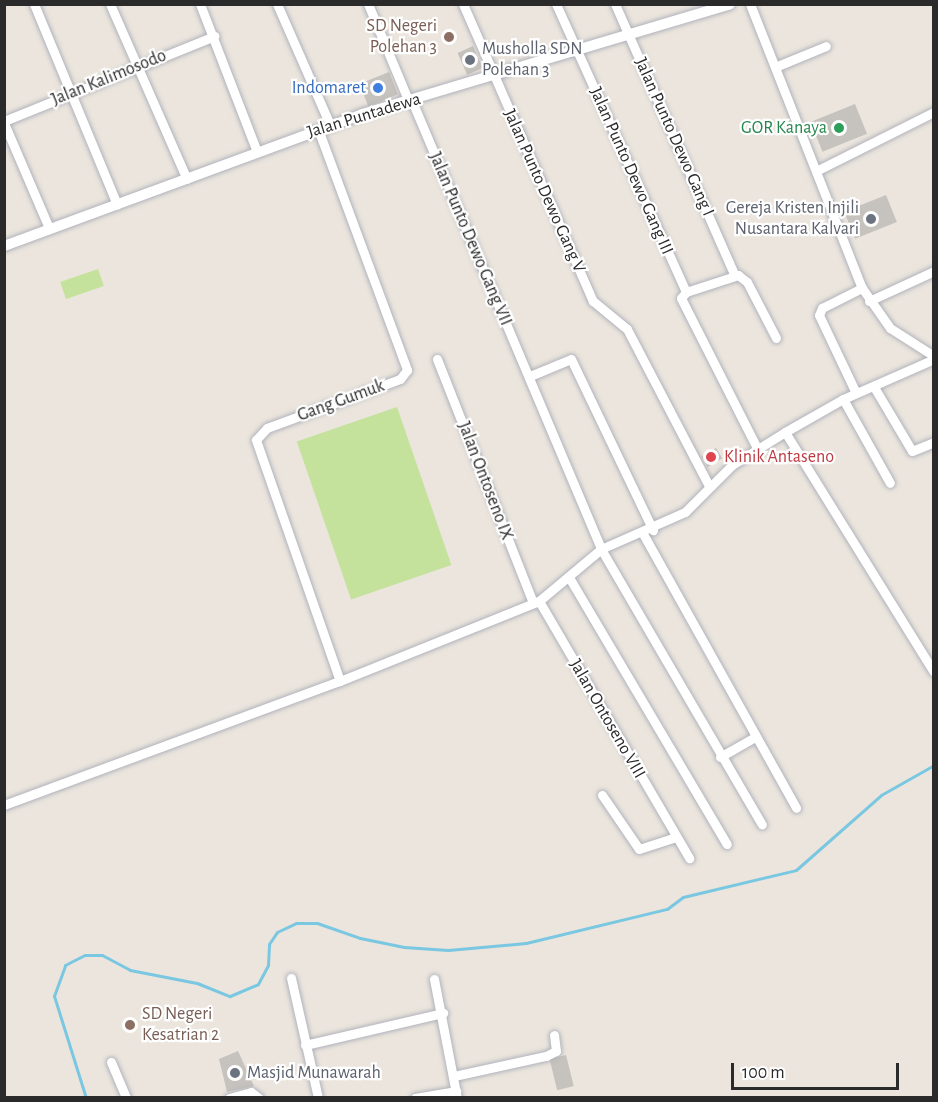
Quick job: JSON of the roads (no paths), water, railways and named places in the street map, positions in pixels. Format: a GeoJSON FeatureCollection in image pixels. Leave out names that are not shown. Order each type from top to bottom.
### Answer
{"type":"FeatureCollection","features":[{"type":"Feature","properties":{"kind":"street"},"geometry":{"type":"LineString","coordinates":[[34,4],[73,92],[117,204]]}},
{"type":"Feature","properties":{"kind":"street"},"geometry":{"type":"LineString","coordinates":[[110,4],[187,179]]}},
{"type":"Feature","properties":{"kind":"street"},"geometry":{"type":"LineString","coordinates":[[200,4],[257,152]]}},
{"type":"Feature","properties":{"kind":"street"},"geometry":{"type":"LineString","coordinates":[[277,4],[330,125]]}},
{"type":"Feature","properties":{"kind":"street","name":"Jalan Punto Dewo Gang VII"},"geometry":{"type":"LineString","coordinates":[[368,4],[530,376],[601,549],[720,757],[762,824]]}},
{"type":"Feature","properties":{"kind":"street","name":"Jalan Punto Dewo Gang V"},"geometry":{"type":"LineString","coordinates":[[463,4],[595,304],[617,317],[627,329],[708,484]]}},
{"type":"Feature","properties":{"kind":"street","name":"Jalan Punto Dewo Gang III"},"geometry":{"type":"LineString","coordinates":[[556,4],[686,292],[681,306],[758,450]]}},
{"type":"Feature","properties":{"kind":"street","name":"Jalan Punto Dewo Gang I"},"geometry":{"type":"LineString","coordinates":[[615,4],[734,274],[747,282],[776,338]]}},
{"type":"Feature","properties":{"kind":"street","name":"Jalan Puntadewa"},"geometry":{"type":"LineString","coordinates":[[4,246],[330,125],[496,77],[576,50],[730,4]]}},
{"type":"Feature","properties":{"kind":"street"},"geometry":{"type":"LineString","coordinates":[[4,805],[340,681],[536,602],[570,579],[601,549],[642,532],[654,530],[685,512],[708,484],[785,432],[843,399],[874,387],[933,357],[890,328],[862,288],[819,170],[750,4]]}},
{"type":"Feature","properties":{"kind":"street","name":"Jalan Kalimosodo"},"geometry":{"type":"LineString","coordinates":[[4,122],[138,65],[214,36]]}},
{"type":"Feature","properties":{"kind":"street"},"geometry":{"type":"LineString","coordinates":[[775,67],[826,46]]}},
{"type":"Feature","properties":{"kind":"street"},"geometry":{"type":"LineString","coordinates":[[819,170],[933,112]]}},
{"type":"Feature","properties":{"kind":"street"},"geometry":{"type":"LineString","coordinates":[[4,122],[48,228]]}},
{"type":"Feature","properties":{"kind":"street","name":"Gang Gumuk"},"geometry":{"type":"LineString","coordinates":[[318,129],[407,370],[400,379],[267,429],[256,440],[308,595],[340,681]]}},
{"type":"Feature","properties":{"kind":"street"},"geometry":{"type":"LineString","coordinates":[[869,301],[933,271]]}},
{"type":"Feature","properties":{"kind":"street"},"geometry":{"type":"LineString","coordinates":[[686,292],[734,274]]}},
{"type":"Feature","properties":{"kind":"street"},"geometry":{"type":"LineString","coordinates":[[856,393],[819,311],[862,288]]}},
{"type":"Feature","properties":{"kind":"street","name":"Jalan Ontoseno IX"},"geometry":{"type":"LineString","coordinates":[[437,358],[536,602]]}},
{"type":"Feature","properties":{"kind":"street"},"geometry":{"type":"LineString","coordinates":[[530,376],[571,359],[654,530]]}},
{"type":"Feature","properties":{"kind":"street"},"geometry":{"type":"LineString","coordinates":[[874,387],[912,451],[933,442]]}},
{"type":"Feature","properties":{"kind":"street"},"geometry":{"type":"LineString","coordinates":[[843,399],[890,483]]}},
{"type":"Feature","properties":{"kind":"street"},"geometry":{"type":"LineString","coordinates":[[785,432],[933,672]]}},
{"type":"Feature","properties":{"kind":"street"},"geometry":{"type":"LineString","coordinates":[[642,532],[796,808]]}},
{"type":"Feature","properties":{"kind":"street"},"geometry":{"type":"LineString","coordinates":[[570,579],[727,844]]}},
{"type":"Feature","properties":{"kind":"street","name":"Jalan Ontoseno VIII"},"geometry":{"type":"LineString","coordinates":[[536,602],[689,858]]}},
{"type":"Feature","properties":{"kind":"street"},"geometry":{"type":"LineString","coordinates":[[720,757],[755,737]]}},
{"type":"Feature","properties":{"kind":"street"},"geometry":{"type":"LineString","coordinates":[[602,795],[639,849],[676,837]]}},
{"type":"Feature","properties":{"kind":"street"},"geometry":{"type":"LineString","coordinates":[[291,978],[318,1098]]}},
{"type":"Feature","properties":{"kind":"street"},"geometry":{"type":"LineString","coordinates":[[415,1098],[456,1094],[443,1013],[434,980]]}},
{"type":"Feature","properties":{"kind":"street"},"geometry":{"type":"LineString","coordinates":[[305,1045],[443,1013]]}},
{"type":"Feature","properties":{"kind":"street"},"geometry":{"type":"LineString","coordinates":[[454,1076],[546,1056],[556,1051],[554,1035]]}},
{"type":"Feature","properties":{"kind":"street"},"geometry":{"type":"LineString","coordinates":[[111,1062],[126,1098]]}},
{"type":"Feature","properties":{"kind":"street"},"geometry":{"type":"LineString","coordinates":[[229,1098],[251,1092],[259,1098]]}},
{"type":"Feature","properties":{"kind":"waterway"},"geometry":{"type":"LineString","coordinates":[[86,1098],[54,996],[65,965],[85,955],[102,955],[130,970],[197,983],[230,996],[258,984],[268,965],[269,944],[277,932],[296,923],[317,923],[360,938],[404,947],[448,950],[526,943],[667,909],[683,897],[796,870],[881,795],[934,765]]}},
{"type":"Feature","properties":{"kind":"place","name":"SD Negeri Polehan 3"},"geometry":{"type":"Point","coordinates":[449,37]}},
{"type":"Feature","properties":{"kind":"place","name":"Musholla SDN Polehan 3"},"geometry":{"type":"Point","coordinates":[470,60]}},
{"type":"Feature","properties":{"kind":"place","name":"Indomaret"},"geometry":{"type":"Point","coordinates":[378,88]}},
{"type":"Feature","properties":{"kind":"place","name":"GOR Kanaya"},"geometry":{"type":"Point","coordinates":[839,128]}},
{"type":"Feature","properties":{"kind":"place","name":"Gereja Kristen Injili Nusantara Kalvari"},"geometry":{"type":"Point","coordinates":[871,219]}},
{"type":"Feature","properties":{"kind":"place","name":"Klinik Antaseno"},"geometry":{"type":"Point","coordinates":[711,457]}},
{"type":"Feature","properties":{"kind":"place","name":"SD Negeri Kesatrian 2"},"geometry":{"type":"Point","coordinates":[130,1025]}},
{"type":"Feature","properties":{"kind":"place","name":"Masjid Munawarah"},"geometry":{"type":"Point","coordinates":[235,1073]}}]}
